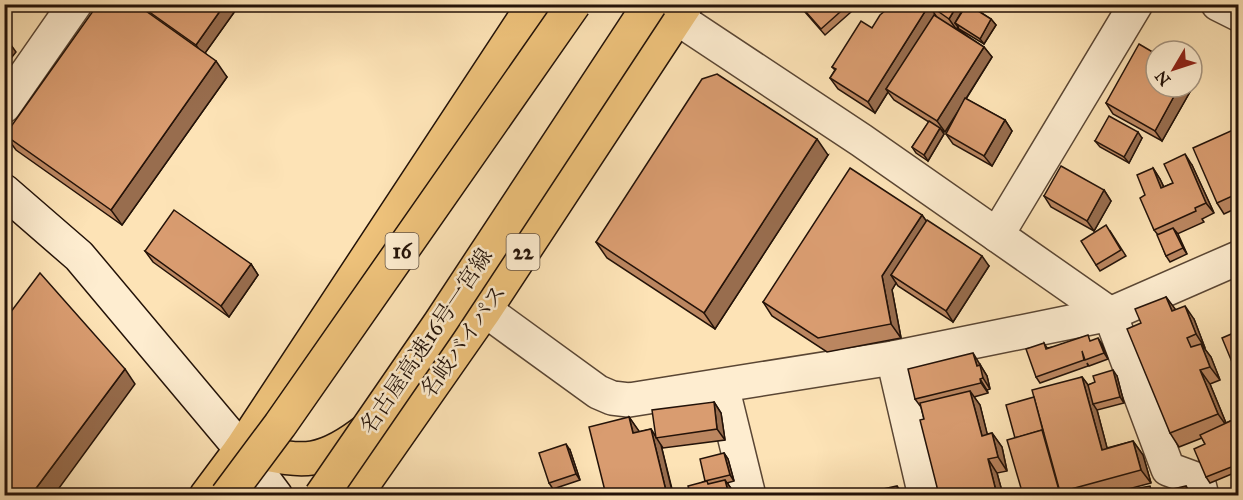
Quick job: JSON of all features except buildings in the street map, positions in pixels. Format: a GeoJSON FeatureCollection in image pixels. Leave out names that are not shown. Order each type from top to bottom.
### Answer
{"type":"FeatureCollection","features":[{"type":"Feature","properties":{"kind":"highway"},"geometry":{"type":"LineString","coordinates":[[206,495],[241,449],[534,4]]}},
{"type":"Feature","properties":{"kind":"highway","name":"16"},"geometry":{"type":"LineString","coordinates":[[227,495],[280,425],[574,4]]}},
{"type":"Feature","properties":{"kind":"highway","name":"名岐バイパス"},"geometry":{"type":"LineString","coordinates":[[355,495],[485,310],[671,9]]}},
{"type":"Feature","properties":{"kind":"highway","name":"名古屋高速16号一宮線"},"geometry":{"type":"LineString","coordinates":[[321,495],[440,324],[671,9]]}},
{"type":"Feature","properties":{"kind":"highway"},"geometry":{"type":"LineString","coordinates":[[241,449],[292,460],[317,459],[346,446],[442,371]]}},
{"type":"Feature","properties":{"kind":"street"},"geometry":{"type":"LineString","coordinates":[[4,106],[75,4]]}},
{"type":"Feature","properties":{"kind":"street"},"geometry":{"type":"LineString","coordinates":[[997,235],[1136,4]]}},
{"type":"Feature","properties":{"kind":"street"},"geometry":{"type":"LineString","coordinates":[[1218,4],[1239,14]]}},
{"type":"Feature","properties":{"kind":"street"},"geometry":{"type":"LineString","coordinates":[[671,9],[1110,314],[1168,469],[1198,480],[1202,495]]}},
{"type":"Feature","properties":{"kind":"street"},"geometry":{"type":"LineString","coordinates":[[4,191],[79,256],[241,449],[276,495]]}},
{"type":"Feature","properties":{"kind":"street"},"geometry":{"type":"LineString","coordinates":[[485,310],[598,392],[612,398],[629,400],[893,358],[1110,314],[1239,258]]}},
{"type":"Feature","properties":{"kind":"street"},"geometry":{"type":"LineString","coordinates":[[893,358],[925,495]]}},
{"type":"Feature","properties":{"kind":"street"},"geometry":{"type":"LineString","coordinates":[[722,386],[749,495]]}}]}
